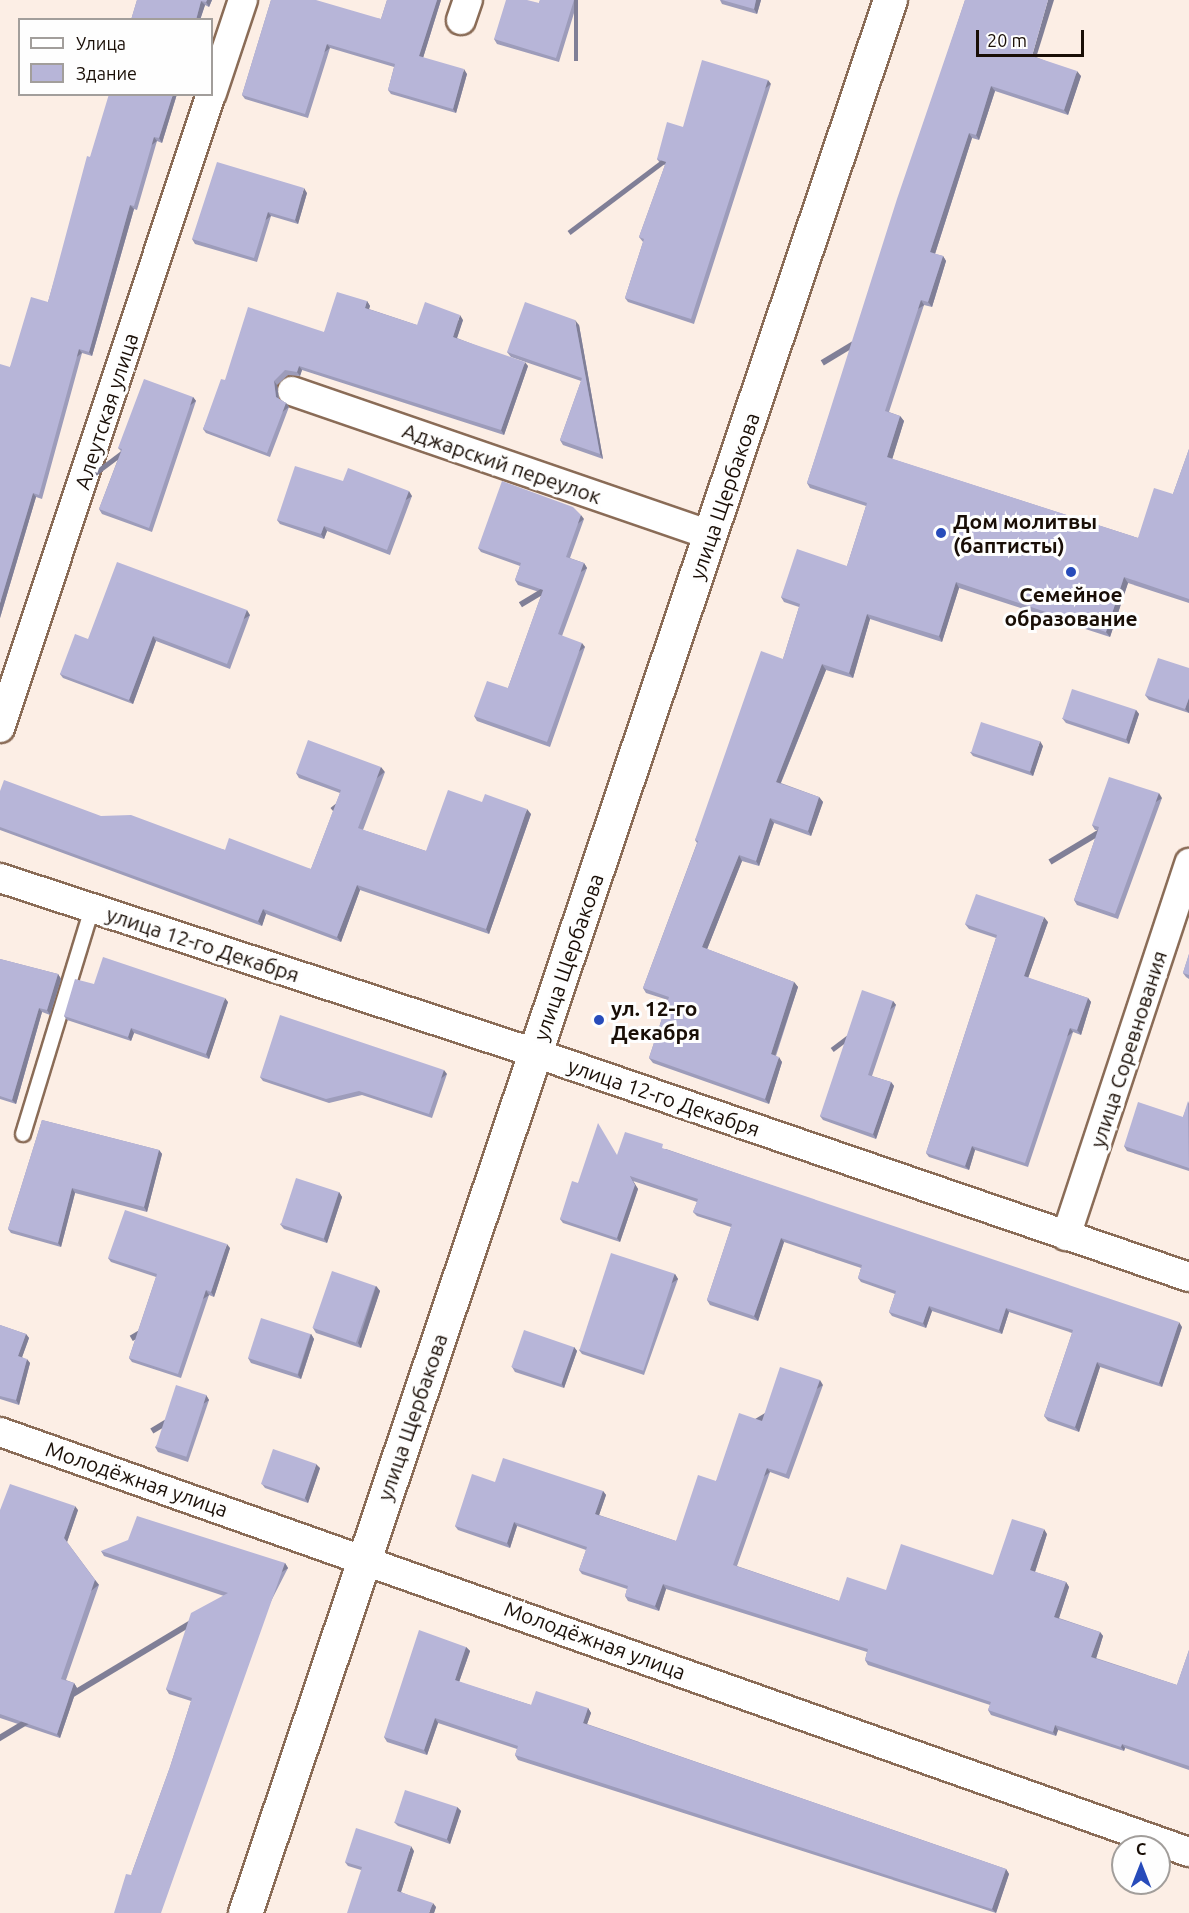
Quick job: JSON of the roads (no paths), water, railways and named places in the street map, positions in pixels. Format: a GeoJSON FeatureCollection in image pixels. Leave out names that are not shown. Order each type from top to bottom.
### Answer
{"type":"FeatureCollection","features":[{"type":"Feature","properties":{"kind":"street","name":"Алеутская улица"},"geometry":{"type":"LineString","coordinates":[[213,88],[243,0]]}},
{"type":"Feature","properties":{"kind":"street","name":"улица Щербакова"},"geometry":{"type":"LineString","coordinates":[[245,1913],[890,0]]}},
{"type":"Feature","properties":{"kind":"street","name":"Алеутская улица"},"geometry":{"type":"LineString","coordinates":[[0,728],[210,96]]}},
{"type":"Feature","properties":{"kind":"street","name":"Аджарский переулок"},"geometry":{"type":"LineString","coordinates":[[292,391],[711,535]]}},
{"type":"Feature","properties":{"kind":"street","name":"улица Соревнования"},"geometry":{"type":"LineString","coordinates":[[1066,1236],[1189,863]]}},
{"type":"Feature","properties":{"kind":"street","name":"улица 12-го Декабря"},"geometry":{"type":"LineString","coordinates":[[0,878],[535,1053],[1189,1277]]}},
{"type":"Feature","properties":{"kind":"street","name":"Молодёжная улица"},"geometry":{"type":"LineString","coordinates":[[1,1435],[365,1558],[1189,1852]]}},
{"type":"Feature","properties":{"kind":"lane"},"geometry":{"type":"LineString","coordinates":[[23,1134],[92,908]]}},
{"type":"Feature","properties":{"kind":"place","name":"Дом молитвы (баптисты)"},"geometry":{"type":"Point","coordinates":[941,533]}},
{"type":"Feature","properties":{"kind":"place","name":"Семейное образование"},"geometry":{"type":"Point","coordinates":[1071,572]}},
{"type":"Feature","properties":{"kind":"place","name":"ул. 12-го Декабря"},"geometry":{"type":"Point","coordinates":[599,1020]}}]}
